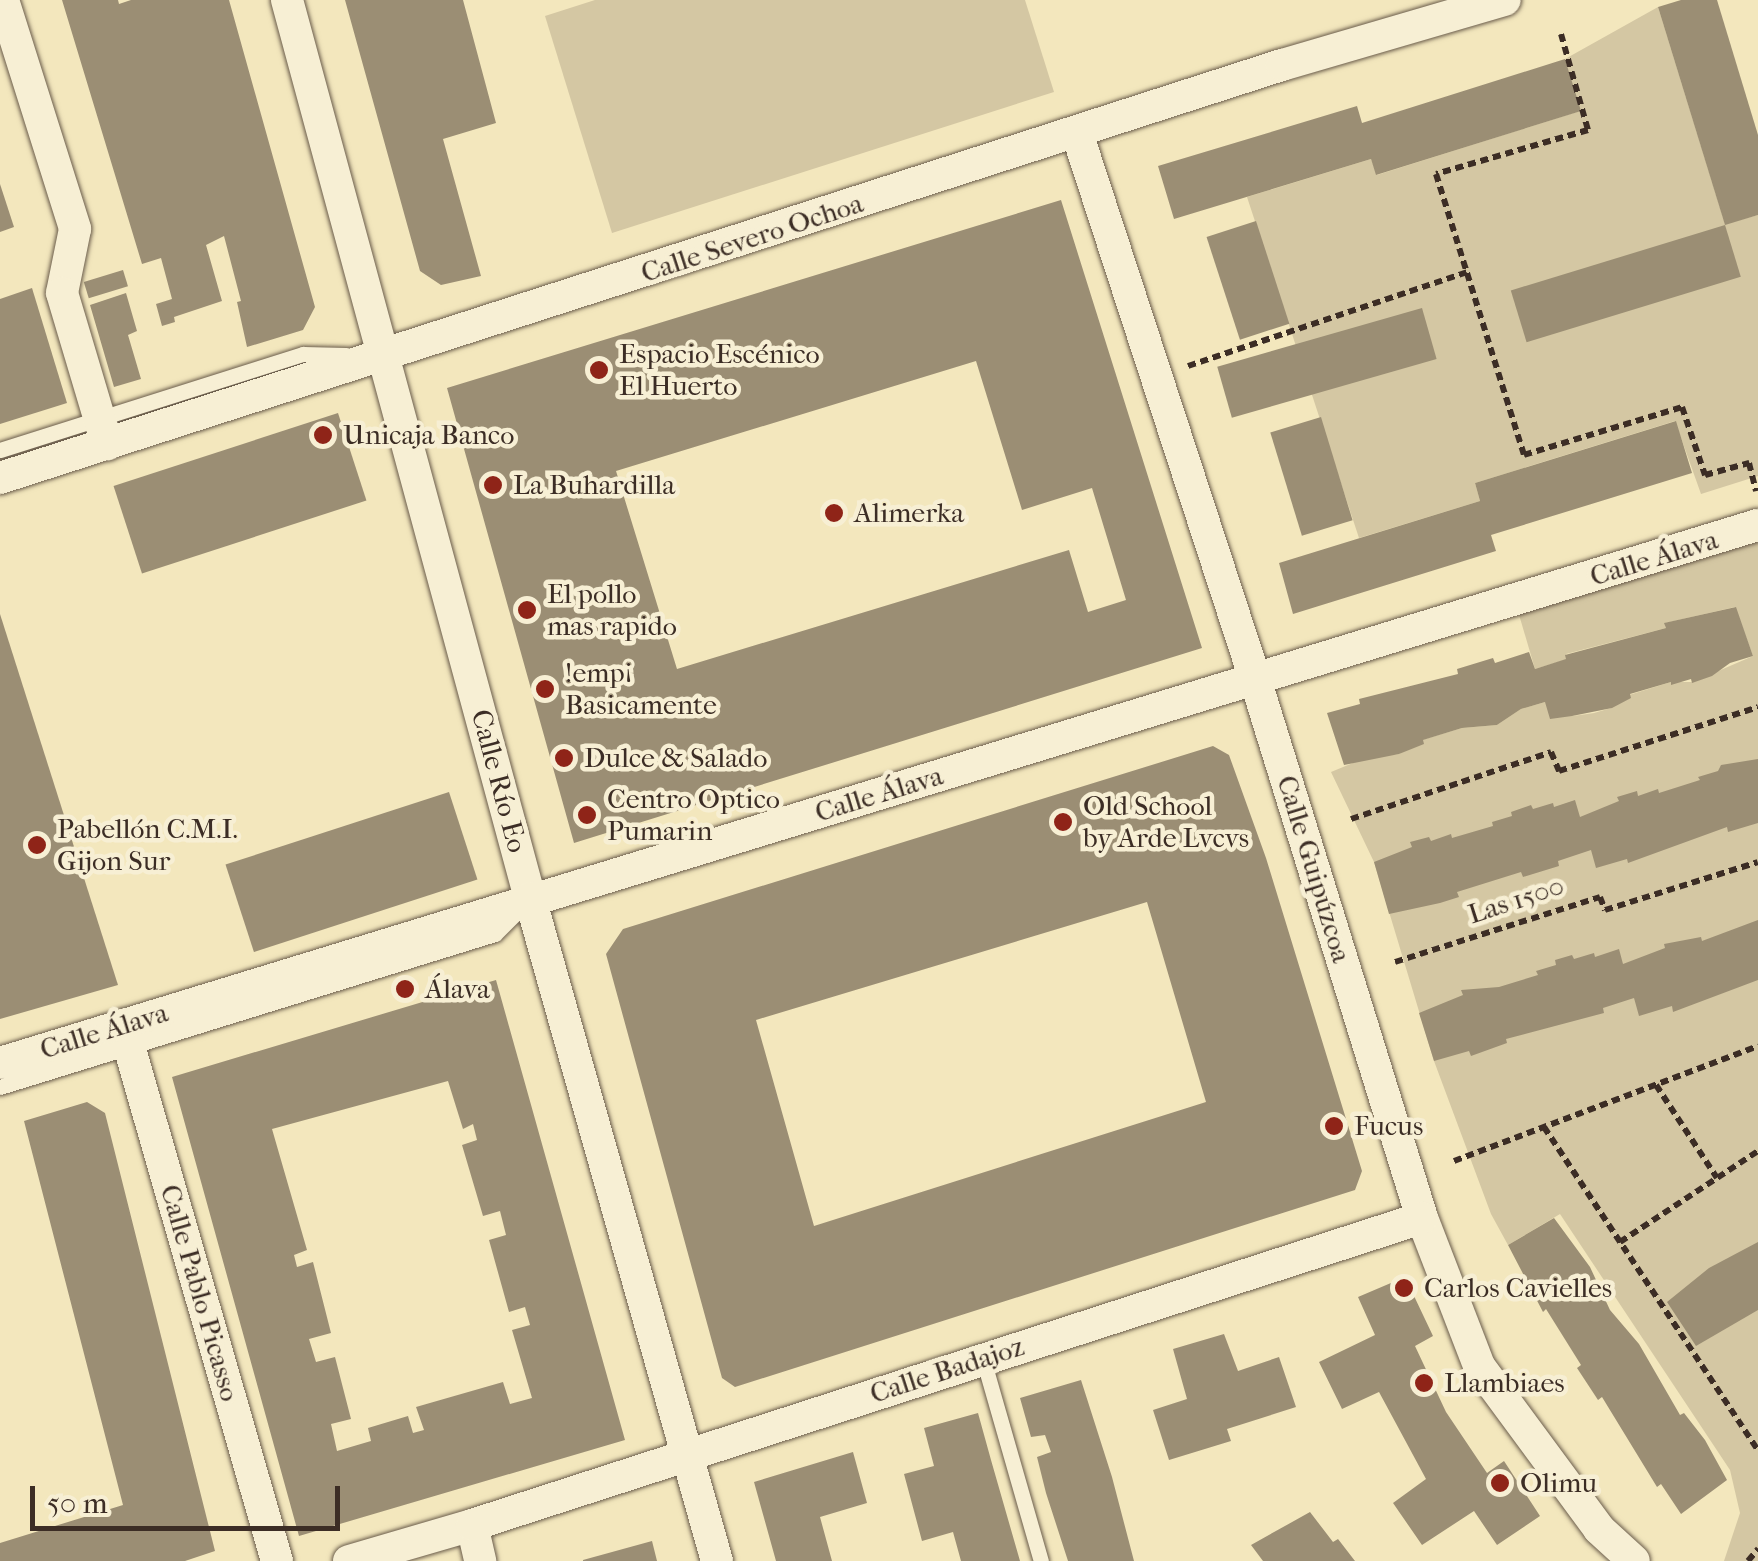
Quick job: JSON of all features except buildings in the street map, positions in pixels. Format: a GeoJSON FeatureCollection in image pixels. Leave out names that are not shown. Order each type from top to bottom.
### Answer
{"type":"FeatureCollection","features":[{"type":"Feature","properties":{"kind":"street"},"geometry":{"type":"LineString","coordinates":[[3,0],[75,229],[62,293],[103,431]]}},
{"type":"Feature","properties":{"kind":"street","name":"Calle Río Eo"},"geometry":{"type":"LineString","coordinates":[[287,0],[530,898],[717,1561]]}},
{"type":"Feature","properties":{"kind":"street","name":"Calle Severo Ochoa"},"geometry":{"type":"LineString","coordinates":[[0,478],[103,431],[385,356],[1282,65],[1505,0]]}},
{"type":"Feature","properties":{"kind":"street","name":"Calle Guipúzcoa"},"geometry":{"type":"LineString","coordinates":[[1077,133],[1256,682],[1422,1218],[1479,1366],[1599,1529],[1634,1561]]}},
{"type":"Feature","properties":{"kind":"street","name":"Calle Álava"},"geometry":{"type":"LineString","coordinates":[[0,1064],[126,1036],[530,898],[1256,682],[1758,525]]}},
{"type":"Feature","properties":{"kind":"street","name":"Calle Pablo Picasso"},"geometry":{"type":"LineString","coordinates":[[126,1036],[277,1561]]}},
{"type":"Feature","properties":{"kind":"street","name":"Calle Badajoz"},"geometry":{"type":"LineString","coordinates":[[349,1561],[472,1526],[1422,1218]]}},
{"type":"Feature","properties":{"kind":"street"},"geometry":{"type":"LineString","coordinates":[[472,1526],[480,1561]]}},
{"type":"Feature","properties":{"kind":"lane"},"geometry":{"type":"LineString","coordinates":[[0,450],[103,431]]}},
{"type":"Feature","properties":{"kind":"lane"},"geometry":{"type":"LineString","coordinates":[[0,1086],[126,1036]]}},
{"type":"Feature","properties":{"kind":"lane"},"geometry":{"type":"LineString","coordinates":[[983,1359],[1041,1561]]}},
{"type":"Feature","properties":{"kind":"path"},"geometry":{"type":"LineString","coordinates":[[1561,34],[1588,130],[1436,174],[1524,455],[1682,407],[1705,475],[1749,463],[1758,497]]}},
{"type":"Feature","properties":{"kind":"path"},"geometry":{"type":"LineString","coordinates":[[1157,376],[1467,272]]}},
{"type":"Feature","properties":{"kind":"path"},"geometry":{"type":"LineString","coordinates":[[1351,819],[1551,752],[1560,772],[1758,707]]}},
{"type":"Feature","properties":{"kind":"path","name":"Las 1500"},"geometry":{"type":"LineString","coordinates":[[1395,962],[1600,897],[1605,910],[1758,862]]}},
{"type":"Feature","properties":{"kind":"path"},"geometry":{"type":"LineString","coordinates":[[1454,1161],[1758,1046]]}},
{"type":"Feature","properties":{"kind":"path"},"geometry":{"type":"LineString","coordinates":[[1656,1085],[1716,1178]]}},
{"type":"Feature","properties":{"kind":"path"},"geometry":{"type":"LineString","coordinates":[[1544,1127],[1758,1450]]}},
{"type":"Feature","properties":{"kind":"path"},"geometry":{"type":"LineString","coordinates":[[1620,1242],[1758,1151]]}},
{"type":"Feature","properties":{"kind":"path"},"geometry":{"type":"LineString","coordinates":[[1748,1561],[1758,1549]]}},
{"type":"Feature","properties":{"kind":"shaded area"},"geometry":{"type":"Polygon","coordinates":[[[595,0],[1025,0],[1054,92],[612,233],[545,16],[595,0]]]}},
{"type":"Feature","properties":{"kind":"shaded area"},"geometry":{"type":"Polygon","coordinates":[[[1658,7],[1725,224],[1758,215],[1758,476],[1701,494],[1675,421],[1475,483],[1480,501],[1359,538],[1247,197],[1371,159],[1377,175],[1580,111],[1565,59],[1658,7]]]}},
{"type":"Feature","properties":{"kind":"shaded area"},"geometry":{"type":"Polygon","coordinates":[[[1758,525],[1758,1561],[1724,1561],[1740,1513],[1730,1470],[1560,1214],[1508,1245],[1491,1214],[1434,1061],[1374,862],[1331,772],[1365,758],[1399,754],[1422,740],[1462,728],[1497,725],[1521,709],[1545,702],[1573,716],[1594,713],[1611,708],[1629,695],[1671,682],[1693,682],[1753,656],[1735,607],[1665,623],[1666,628],[1566,654],[1568,659],[1535,669],[1515,601],[1758,525]]]}},
{"type":"Feature","properties":{"kind":"place","name":"Espacio Escénico El Huerto"},"geometry":{"type":"Point","coordinates":[599,370]}},
{"type":"Feature","properties":{"kind":"place","name":"Unicaja Banco"},"geometry":{"type":"Point","coordinates":[323,435]}},
{"type":"Feature","properties":{"kind":"place","name":"La Buhardilla"},"geometry":{"type":"Point","coordinates":[493,485]}},
{"type":"Feature","properties":{"kind":"place","name":"Alimerka"},"geometry":{"type":"Point","coordinates":[834,513]}},
{"type":"Feature","properties":{"kind":"place","name":"El pollo mas rapido"},"geometry":{"type":"Point","coordinates":[527,610]}},
{"type":"Feature","properties":{"kind":"place","name":"!emp¡ Basicamente"},"geometry":{"type":"Point","coordinates":[545,689]}},
{"type":"Feature","properties":{"kind":"place","name":"Dulce & Salado"},"geometry":{"type":"Point","coordinates":[564,758]}},
{"type":"Feature","properties":{"kind":"place","name":"Centro Optico Pumarin"},"geometry":{"type":"Point","coordinates":[587,815]}},
{"type":"Feature","properties":{"kind":"place","name":"Old School by Arde Lvcvs"},"geometry":{"type":"Point","coordinates":[1063,822]}},
{"type":"Feature","properties":{"kind":"place","name":"Pabellón C.M.I. Gijon Sur"},"geometry":{"type":"Point","coordinates":[37,845]}},
{"type":"Feature","properties":{"kind":"place","name":"Álava"},"geometry":{"type":"Point","coordinates":[405,989]}},
{"type":"Feature","properties":{"kind":"place","name":"Fucus"},"geometry":{"type":"Point","coordinates":[1334,1126]}},
{"type":"Feature","properties":{"kind":"place","name":"Carlos Cavielles"},"geometry":{"type":"Point","coordinates":[1404,1288]}},
{"type":"Feature","properties":{"kind":"place","name":"Llambiaes"},"geometry":{"type":"Point","coordinates":[1424,1383]}},
{"type":"Feature","properties":{"kind":"place","name":"Olimu"},"geometry":{"type":"Point","coordinates":[1500,1483]}}]}
